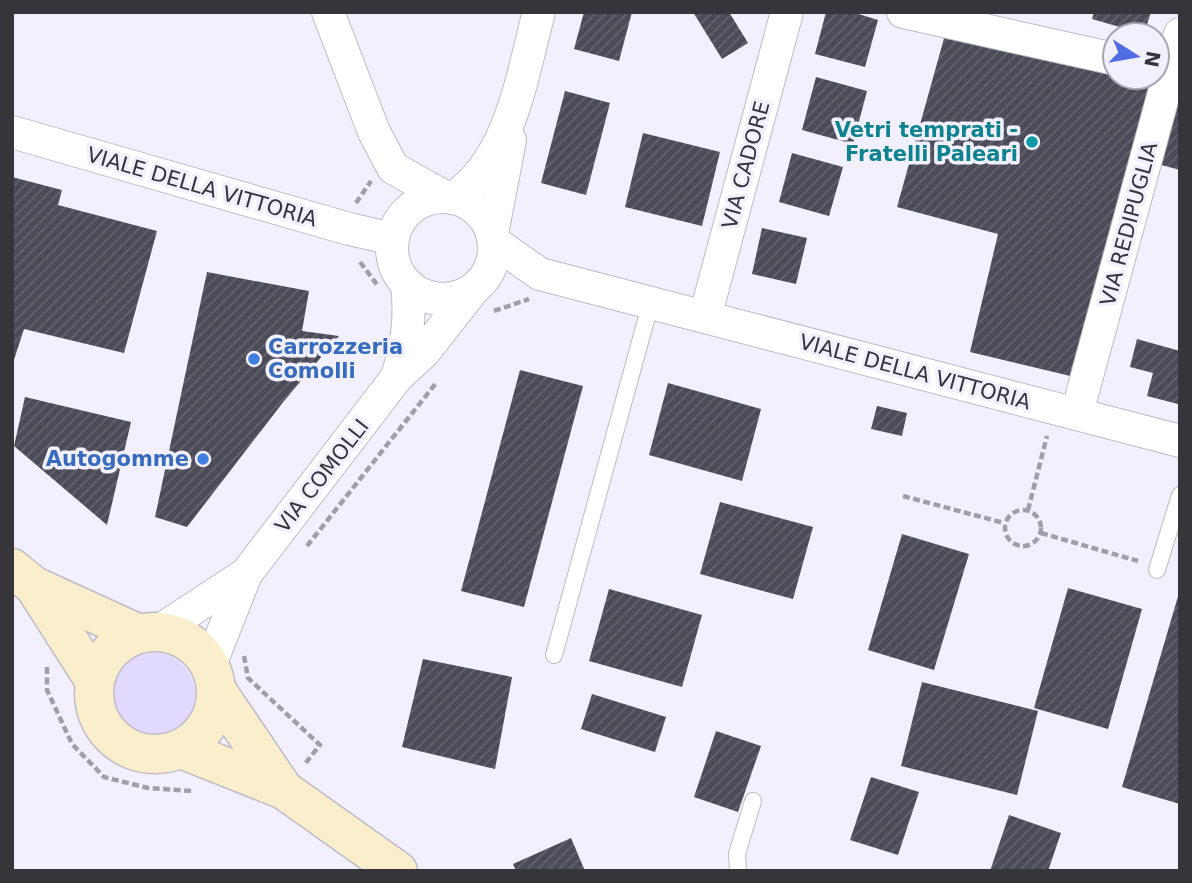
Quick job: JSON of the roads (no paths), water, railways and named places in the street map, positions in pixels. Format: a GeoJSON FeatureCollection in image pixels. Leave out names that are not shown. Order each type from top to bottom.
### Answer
{"type":"FeatureCollection","features":[{"type":"Feature","properties":{"kind":"main road"},"geometry":{"type":"LineString","coordinates":[[23,577],[148,632],[180,636],[197,648],[213,678],[285,790]]}},
{"type":"Feature","properties":{"kind":"main road"},"geometry":{"type":"LineString","coordinates":[[23,577],[94,680]]}},
{"type":"Feature","properties":{"kind":"main road"},"geometry":{"type":"LineString","coordinates":[[148,632],[118,643],[103,659],[94,680],[94,702],[101,724],[116,741],[136,752],[159,755],[181,749],[196,739],[208,725],[214,709],[213,678]]}},
{"type":"Feature","properties":{"kind":"main road"},"geometry":{"type":"LineString","coordinates":[[181,749],[285,790],[398,871]]}},
{"type":"Feature","properties":{"kind":"street"},"geometry":{"type":"LineString","coordinates":[[328,12],[374,132],[386,172],[397,230]]}},
{"type":"Feature","properties":{"kind":"street","name":"VIA COMOLLI"},"geometry":{"type":"LineString","coordinates":[[213,678],[246,574],[397,377],[436,339],[491,267],[510,121],[539,12]]}},
{"type":"Feature","properties":{"kind":"street","name":"VIA CADORE"},"geometry":{"type":"LineString","coordinates":[[705,317],[787,12]]}},
{"type":"Feature","properties":{"kind":"street"},"geometry":{"type":"LineString","coordinates":[[903,12],[1101,56]]}},
{"type":"Feature","properties":{"kind":"street","name":"VIA REDIPUGLIA"},"geometry":{"type":"LineString","coordinates":[[1171,64],[1180,34]]}},
{"type":"Feature","properties":{"kind":"street","name":"VIA REDIPUGLIA"},"geometry":{"type":"LineString","coordinates":[[1077,413],[1164,91]]}},
{"type":"Feature","properties":{"kind":"street","name":"VIA COMOLLI"},"geometry":{"type":"LineString","coordinates":[[397,377],[410,321],[407,285],[394,264],[397,230],[418,204],[449,197],[477,179],[510,121]]}},
{"type":"Feature","properties":{"kind":"street","name":"VIALE DELLA VITTORIA"},"geometry":{"type":"LineString","coordinates":[[12,132],[349,229],[397,230]]}},
{"type":"Feature","properties":{"kind":"street"},"geometry":{"type":"LineString","coordinates":[[386,172],[466,202],[478,211],[493,238]]}},
{"type":"Feature","properties":{"kind":"street","name":"VIALE DELLA VITTORIA"},"geometry":{"type":"LineString","coordinates":[[493,238],[540,274],[1180,440]]}},
{"type":"Feature","properties":{"kind":"street","name":"VIALE DELLA VITTORIA"},"geometry":{"type":"LineString","coordinates":[[476,287],[540,274]]}},
{"type":"Feature","properties":{"kind":"street"},"geometry":{"type":"LineString","coordinates":[[407,285],[419,293],[437,299],[458,298],[476,287]]}},
{"type":"Feature","properties":{"kind":"street","name":"VIA COMOLLI"},"geometry":{"type":"LineString","coordinates":[[148,632],[246,574]]}},
{"type":"Feature","properties":{"kind":"lane"},"geometry":{"type":"LineString","coordinates":[[554,655],[651,302]]}},
{"type":"Feature","properties":{"kind":"lane"},"geometry":{"type":"LineString","coordinates":[[1153,567],[1180,495]]}},
{"type":"Feature","properties":{"kind":"lane"},"geometry":{"type":"LineString","coordinates":[[738,871],[737,854],[753,801]]}},
{"type":"Feature","properties":{"kind":"place","name":"Vetri temprati - Fratelli Paleari"},"geometry":{"type":"Point","coordinates":[1032,142]}},
{"type":"Feature","properties":{"kind":"place","name":"Carrozzeria Comolli"},"geometry":{"type":"Point","coordinates":[254,359]}},
{"type":"Feature","properties":{"kind":"place","name":"Autogomme"},"geometry":{"type":"Point","coordinates":[203,459]}}]}
